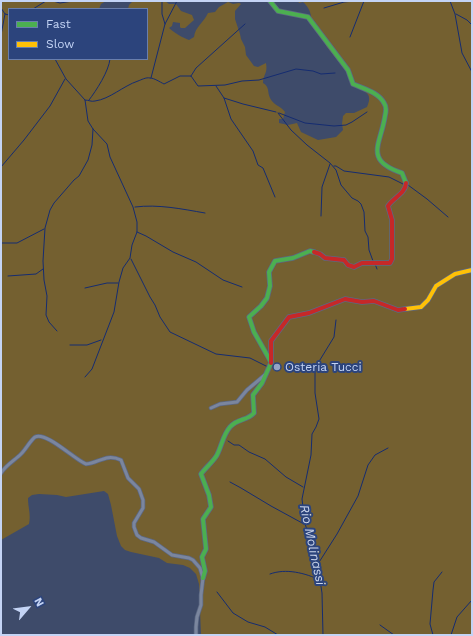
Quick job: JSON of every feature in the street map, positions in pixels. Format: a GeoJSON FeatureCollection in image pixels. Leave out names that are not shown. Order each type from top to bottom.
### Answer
{"type":"FeatureCollection","features":[{"type":"Feature","properties":{"kind":"street"},"geometry":{"type":"LineString","coordinates":[[270,1],[278,11],[308,17],[348,70],[353,84],[376,94],[385,104],[386,109],[384,123],[376,150],[378,157],[382,162],[393,170],[402,173],[406,180],[406,186],[403,191],[391,201],[388,206],[392,220],[392,259],[390,263],[362,263],[354,267],[348,265],[344,260],[325,258],[320,254],[310,251],[293,258],[275,261],[269,272],[271,285],[267,299],[253,312],[249,318],[254,332],[271,362]]}},
{"type":"Feature","properties":{"kind":"street"},"geometry":{"type":"LineString","coordinates":[[196,635],[196,622],[202,605],[200,595],[205,571],[202,557],[206,548],[203,519],[211,506],[208,491],[201,474],[216,455],[222,439],[229,429],[237,421],[247,419],[252,415],[254,411],[253,395],[262,383],[271,362],[271,341],[282,325],[289,317],[309,313],[345,299],[362,302],[374,301],[398,310],[421,307],[428,300],[436,286],[455,274],[472,270]]}},
{"type":"Feature","properties":{"kind":"street"},"geometry":{"type":"LineString","coordinates":[[210,408],[220,404],[237,402],[247,390],[267,373]]}},
{"type":"Feature","properties":{"kind":"street"},"geometry":{"type":"LineString","coordinates":[[1,473],[19,456],[34,438],[39,436],[52,441],[86,464],[94,463],[106,458],[120,459],[123,463],[128,478],[139,489],[143,500],[143,508],[134,523],[137,535],[141,538],[154,542],[172,555],[193,560],[200,568],[203,578]]}},
{"type":"Feature","properties":{"kind":"shaded area"},"geometry":{"type":"Polygon","coordinates":[[[3,1],[106,1],[101,4],[99,8],[8,8],[8,60],[148,60],[148,8],[128,8],[133,1],[165,1],[169,4],[176,4],[181,11],[192,15],[194,20],[185,28],[180,27],[180,23],[173,22],[172,26],[169,28],[178,35],[189,40],[194,37],[196,30],[208,13],[215,12],[219,7],[228,2],[233,4],[239,3],[241,4],[235,11],[235,19],[245,47],[246,55],[254,66],[258,67],[266,63],[263,83],[268,88],[271,100],[285,112],[283,119],[279,119],[279,123],[288,125],[297,123],[301,132],[318,140],[336,137],[343,130],[343,116],[346,113],[354,113],[367,107],[369,97],[365,92],[351,85],[347,72],[327,47],[307,7],[303,2],[299,3],[298,1],[472,1],[472,635],[201,635],[199,584],[196,574],[190,568],[183,565],[167,563],[159,558],[125,550],[121,546],[117,536],[108,494],[104,491],[66,497],[57,495],[32,495],[28,498],[30,517],[29,524],[1,540],[1,4],[3,1]]]}},
{"type":"Feature","properties":{"kind":"waterway"},"geometry":{"type":"LineString","coordinates":[[35,8],[46,1]]}},
{"type":"Feature","properties":{"kind":"waterway"},"geometry":{"type":"LineString","coordinates":[[53,1],[60,3],[73,1]]}},
{"type":"Feature","properties":{"kind":"waterway"},"geometry":{"type":"LineString","coordinates":[[162,1],[162,14],[165,24]]}},
{"type":"Feature","properties":{"kind":"waterway"},"geometry":{"type":"LineString","coordinates":[[151,78],[165,24],[177,1]]}},
{"type":"Feature","properties":{"kind":"waterway"},"geometry":{"type":"LineString","coordinates":[[324,8],[344,2],[354,1]]}},
{"type":"Feature","properties":{"kind":"waterway"},"geometry":{"type":"LineString","coordinates":[[350,37],[364,1]]}},
{"type":"Feature","properties":{"kind":"waterway"},"geometry":{"type":"LineString","coordinates":[[450,1],[455,14],[462,53],[472,72]]}},
{"type":"Feature","properties":{"kind":"waterway"},"geometry":{"type":"LineString","coordinates":[[1,8],[5,14],[8,15]]}},
{"type":"Feature","properties":{"kind":"waterway"},"geometry":{"type":"LineString","coordinates":[[1,35],[5,14]]}},
{"type":"Feature","properties":{"kind":"waterway"},"geometry":{"type":"LineString","coordinates":[[456,14],[467,20],[472,25]]}},
{"type":"Feature","properties":{"kind":"waterway"},"geometry":{"type":"LineString","coordinates":[[191,76],[196,68],[245,24]]}},
{"type":"Feature","properties":{"kind":"waterway"},"geometry":{"type":"LineString","coordinates":[[56,60],[66,79],[85,100],[88,121],[93,129],[107,144],[110,157],[133,207],[137,222],[137,232],[132,245],[130,258],[123,268],[119,282],[114,312],[92,369],[85,377]]}},
{"type":"Feature","properties":{"kind":"waterway"},"geometry":{"type":"LineString","coordinates":[[89,100],[105,75],[110,60]]}},
{"type":"Feature","properties":{"kind":"waterway"},"geometry":{"type":"LineString","coordinates":[[85,100],[101,100],[132,83],[147,78],[164,84],[180,76],[191,76],[198,86],[225,85],[242,81],[259,80],[296,69],[313,71],[321,74],[335,73]]}},
{"type":"Feature","properties":{"kind":"waterway"},"geometry":{"type":"LineString","coordinates":[[1,167],[50,106],[65,79]]}},
{"type":"Feature","properties":{"kind":"waterway"},"geometry":{"type":"LineString","coordinates":[[216,86],[224,98],[231,119],[253,151],[258,165],[263,168],[275,197]]}},
{"type":"Feature","properties":{"kind":"waterway"},"geometry":{"type":"LineString","coordinates":[[224,98],[276,112]]}},
{"type":"Feature","properties":{"kind":"waterway"},"geometry":{"type":"LineString","coordinates":[[279,113],[305,123],[334,126],[346,125],[367,112]]}},
{"type":"Feature","properties":{"kind":"waterway"},"geometry":{"type":"LineString","coordinates":[[278,113],[291,130],[330,163],[336,170],[341,185],[352,198],[361,204],[364,212],[365,231],[368,237],[369,250],[373,261]]}},
{"type":"Feature","properties":{"kind":"waterway"},"geometry":{"type":"LineString","coordinates":[[57,331],[49,322],[46,315],[47,296],[43,261],[45,228],[50,210],[54,203],[79,176],[88,160],[92,145],[93,129]]}},
{"type":"Feature","properties":{"kind":"waterway"},"geometry":{"type":"LineString","coordinates":[[321,216],[322,187],[330,164]]}},
{"type":"Feature","properties":{"kind":"waterway"},"geometry":{"type":"LineString","coordinates":[[334,166],[344,171],[389,177],[405,185]]}},
{"type":"Feature","properties":{"kind":"waterway"},"geometry":{"type":"LineString","coordinates":[[408,185],[448,217]]}},
{"type":"Feature","properties":{"kind":"waterway"},"geometry":{"type":"LineString","coordinates":[[135,207],[161,207],[205,213]]}},
{"type":"Feature","properties":{"kind":"waterway"},"geometry":{"type":"LineString","coordinates":[[2,243],[17,243],[44,229]]}},
{"type":"Feature","properties":{"kind":"waterway"},"geometry":{"type":"LineString","coordinates":[[137,232],[173,252],[196,262],[223,280],[242,287]]}},
{"type":"Feature","properties":{"kind":"waterway"},"geometry":{"type":"LineString","coordinates":[[131,259],[160,317],[170,332],[216,354],[250,358],[268,367]]}},
{"type":"Feature","properties":{"kind":"waterway"},"geometry":{"type":"LineString","coordinates":[[375,264],[377,269]]}},
{"type":"Feature","properties":{"kind":"waterway"},"geometry":{"type":"LineString","coordinates":[[8,276],[36,274],[43,269]]}},
{"type":"Feature","properties":{"kind":"waterway"},"geometry":{"type":"LineString","coordinates":[[85,288],[107,283],[118,283]]}},
{"type":"Feature","properties":{"kind":"waterway","name":"Rio Molinassi"},"geometry":{"type":"LineString","coordinates":[[323,635],[322,593],[320,580],[311,551],[310,538],[305,524],[302,499],[311,455],[312,434],[319,419],[315,393],[315,368],[334,337],[336,320]]}},
{"type":"Feature","properties":{"kind":"waterway"},"geometry":{"type":"LineString","coordinates":[[70,345],[87,345],[101,340]]}},
{"type":"Feature","properties":{"kind":"waterway"},"geometry":{"type":"LineString","coordinates":[[228,441],[234,445],[239,445],[249,452],[265,459],[286,477],[303,487]]}},
{"type":"Feature","properties":{"kind":"waterway"},"geometry":{"type":"LineString","coordinates":[[316,567],[337,534],[358,496],[368,465],[375,455],[388,448]]}},
{"type":"Feature","properties":{"kind":"waterway"},"geometry":{"type":"LineString","coordinates":[[230,482],[304,524]]}},
{"type":"Feature","properties":{"kind":"waterway"},"geometry":{"type":"LineString","coordinates":[[270,574],[289,571],[308,575],[320,580]]}},
{"type":"Feature","properties":{"kind":"waterway"},"geometry":{"type":"LineString","coordinates":[[433,635],[430,624],[434,582],[442,572]]}},
{"type":"Feature","properties":{"kind":"waterway"},"geometry":{"type":"LineString","coordinates":[[217,592],[233,613],[248,622],[265,627],[278,635]]}},
{"type":"Feature","properties":{"kind":"waterway"},"geometry":{"type":"LineString","coordinates":[[451,635],[457,617],[472,600]]}},
{"type":"Feature","properties":{"kind":"waterway"},"geometry":{"type":"LineString","coordinates":[[380,625],[394,635]]}},
{"type":"Feature","properties":{"kind":"traffic: fast"},"geometry":{"type":"LineString","coordinates":[[270,1],[278,11],[308,17],[348,70],[353,84],[370,91],[381,99],[386,106],[386,111],[378,143],[378,157],[382,163],[402,173],[406,183]]}},
{"type":"Feature","properties":{"kind":"traffic: fast"},"geometry":{"type":"LineString","coordinates":[[271,362],[254,332],[249,317],[267,298],[270,286],[269,272],[275,261],[293,258],[310,251],[314,252]]}},
{"type":"Feature","properties":{"kind":"traffic: fast"},"geometry":{"type":"LineString","coordinates":[[203,578],[205,571],[202,557],[206,549],[203,519],[211,507],[209,495],[201,474],[214,460],[230,427],[236,422],[251,416],[254,413],[253,395],[262,383],[271,363]]}},
{"type":"Feature","properties":{"kind":"traffic: slow"},"geometry":{"type":"LineString","coordinates":[[405,309],[421,307],[428,300],[436,286],[455,274],[472,270]]}},
{"type":"Feature","properties":{"kind":"traffic: jam"},"geometry":{"type":"LineString","coordinates":[[314,252],[325,258],[344,260],[348,265],[354,267],[362,263],[390,263],[392,259],[392,220],[388,206],[402,193],[406,183]]}},
{"type":"Feature","properties":{"kind":"traffic: jam"},"geometry":{"type":"LineString","coordinates":[[271,363],[271,341],[289,317],[309,313],[345,299],[362,302],[374,301],[398,310],[405,309]]}},
{"type":"Feature","properties":{"kind":"place","name":"Osteria Tucci"},"geometry":{"type":"Point","coordinates":[277,367]}}]}
